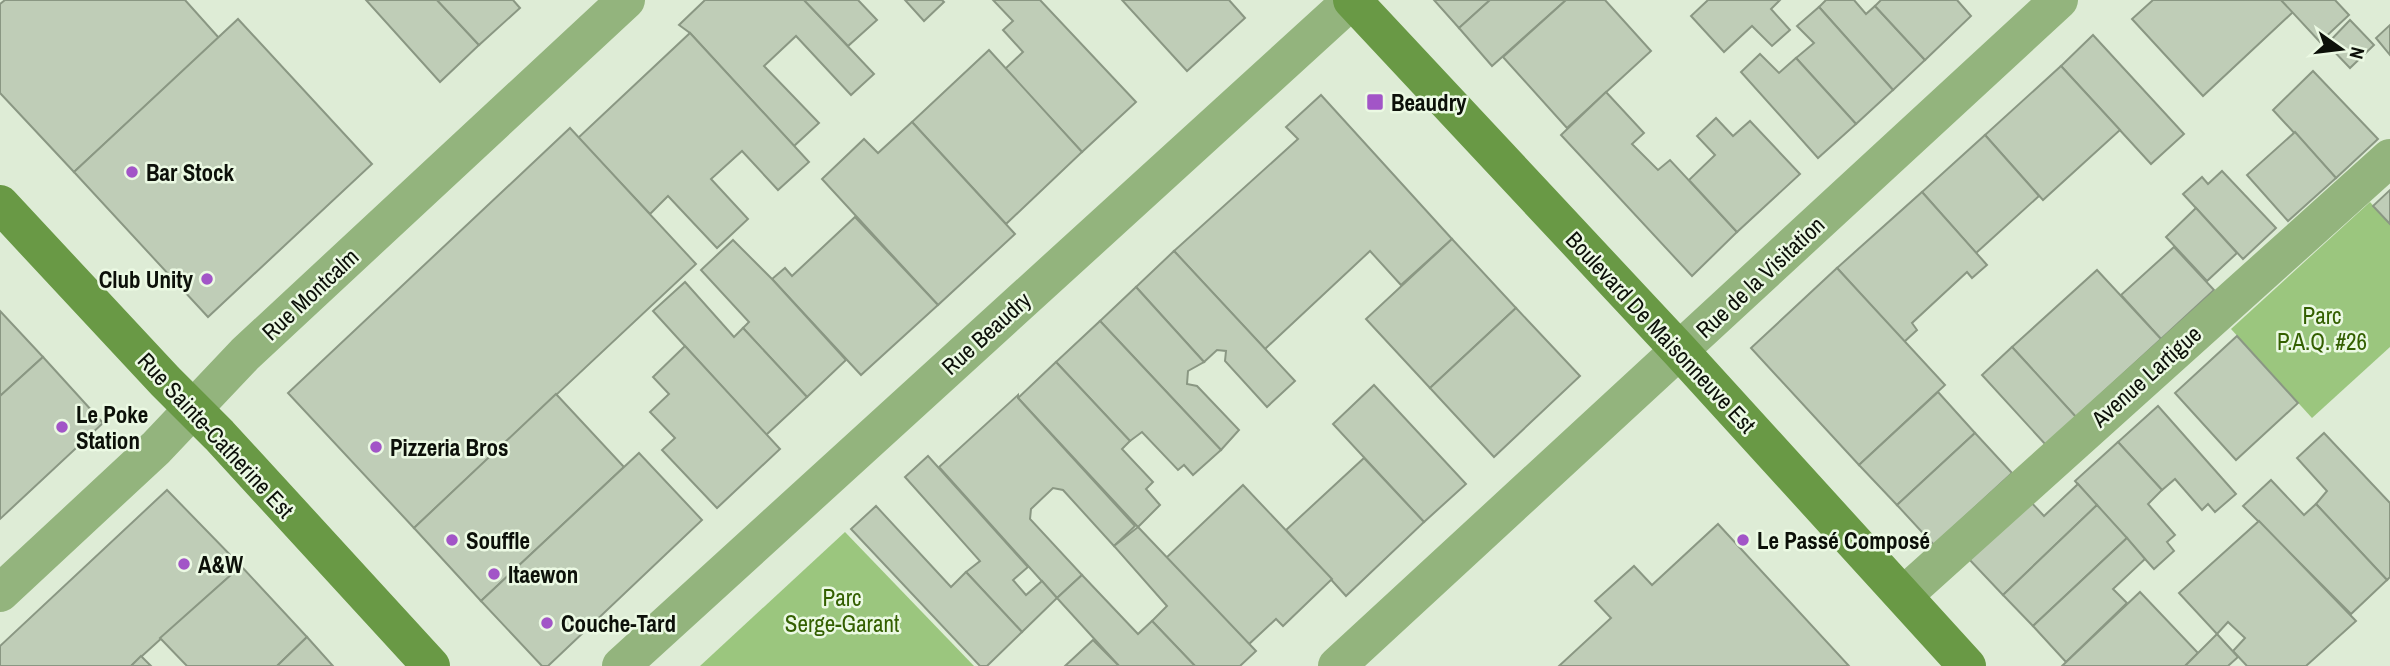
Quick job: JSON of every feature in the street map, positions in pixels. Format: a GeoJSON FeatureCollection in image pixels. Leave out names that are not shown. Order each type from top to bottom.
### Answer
{"type":"FeatureCollection","features":[{"type":"Feature","properties":{"kind":"street","name":"Rue Montcalm"},"geometry":{"type":"LineString","coordinates":[[0,593],[156,449],[245,354],[626,0]]}},
{"type":"Feature","properties":{"kind":"street","name":"Boulevard De Maisonneuve Est"},"geometry":{"type":"LineString","coordinates":[[1352,0],[1680,351],[1968,666]]}},
{"type":"Feature","properties":{"kind":"street","name":"Rue Beaudry"},"geometry":{"type":"LineString","coordinates":[[621,666],[1352,0]]}},
{"type":"Feature","properties":{"kind":"street","name":"Rue de la Visitation"},"geometry":{"type":"LineString","coordinates":[[1337,666],[2059,0]]}},
{"type":"Feature","properties":{"kind":"street","name":"Avenue Lartigue"},"geometry":{"type":"LineString","coordinates":[[1904,595],[2390,158]]}},
{"type":"Feature","properties":{"kind":"street","name":"Rue Sainte-Catherine Est"},"geometry":{"type":"LineString","coordinates":[[0,204],[431,666]]}},
{"type":"Feature","properties":{"kind":"green space","name":"Parc P.A.Q. #26"},"geometry":{"type":"Polygon","coordinates":[[[2370,202],[2390,224],[2390,347],[2312,418],[2231,329],[2370,202]]]}},
{"type":"Feature","properties":{"kind":"green space","name":"Parc Serge-Garant"},"geometry":{"type":"Polygon","coordinates":[[[845,532],[974,666],[700,666],[845,532]]]}},
{"type":"Feature","properties":{"kind":"building"},"geometry":{"type":"Polygon","coordinates":[[[5,0],[185,0],[219,38],[74,172],[0,93],[0,4],[5,0]]]}},
{"type":"Feature","properties":{"kind":"building"},"geometry":{"type":"Polygon","coordinates":[[[366,0],[437,0],[479,45],[440,82],[366,0]]]}},
{"type":"Feature","properties":{"kind":"building"},"geometry":{"type":"Polygon","coordinates":[[[437,0],[513,0],[520,8],[479,45],[437,0]]]}},
{"type":"Feature","properties":{"kind":"building"},"geometry":{"type":"Polygon","coordinates":[[[705,0],[804,0],[874,74],[851,95],[796,36],[764,66],[819,123],[794,146],[690,33],[679,25],[705,0]]]}},
{"type":"Feature","properties":{"kind":"building"},"geometry":{"type":"Polygon","coordinates":[[[804,0],[858,0],[877,20],[848,46],[804,0]]]}},
{"type":"Feature","properties":{"kind":"building"},"geometry":{"type":"Polygon","coordinates":[[[905,0],[942,0],[944,2],[924,21],[905,0]]]}},
{"type":"Feature","properties":{"kind":"building"},"geometry":{"type":"Polygon","coordinates":[[[993,0],[1040,0],[1136,102],[1082,152],[1005,69],[1023,52],[1003,30],[1013,21],[993,0]]]}},
{"type":"Feature","properties":{"kind":"building"},"geometry":{"type":"Polygon","coordinates":[[[1122,0],[1229,0],[1245,18],[1187,71],[1122,0]]]}},
{"type":"Feature","properties":{"kind":"building"},"geometry":{"type":"Polygon","coordinates":[[[1434,0],[1490,0],[1459,28],[1434,0]]]}},
{"type":"Feature","properties":{"kind":"building"},"geometry":{"type":"Polygon","coordinates":[[[1490,0],[1566,0],[1492,66],[1459,28],[1490,0]]]}},
{"type":"Feature","properties":{"kind":"building"},"geometry":{"type":"Polygon","coordinates":[[[1566,0],[1605,0],[1651,51],[1567,128],[1503,57],[1566,0]]]}},
{"type":"Feature","properties":{"kind":"building"},"geometry":{"type":"Polygon","coordinates":[[[1708,0],[1780,0],[1771,9],[1790,30],[1772,46],[1752,26],[1724,52],[1691,16],[1708,0]]]}},
{"type":"Feature","properties":{"kind":"building"},"geometry":{"type":"Polygon","coordinates":[[[1826,0],[1854,0],[1866,14],[1875,6],[1925,60],[1893,90],[1819,7],[1826,0]]]}},
{"type":"Feature","properties":{"kind":"building"},"geometry":{"type":"Polygon","coordinates":[[[1881,0],[1957,0],[1971,16],[1925,60],[1875,6],[1881,0]]]}},
{"type":"Feature","properties":{"kind":"building"},"geometry":{"type":"Polygon","coordinates":[[[2153,0],[2281,0],[2293,12],[2203,96],[2132,19],[2153,0]]]}},
{"type":"Feature","properties":{"kind":"building"},"geometry":{"type":"Polygon","coordinates":[[[2281,0],[2335,0],[2349,15],[2320,42],[2281,0]]]}},
{"type":"Feature","properties":{"kind":"building"},"geometry":{"type":"Polygon","coordinates":[[[1819,7],[1893,90],[1856,124],[1796,58],[1814,43],[1797,26],[1819,7]]]}},
{"type":"Feature","properties":{"kind":"building"},"geometry":{"type":"Polygon","coordinates":[[[238,19],[372,164],[208,317],[74,172],[238,19]]]}},
{"type":"Feature","properties":{"kind":"building"},"geometry":{"type":"Polygon","coordinates":[[[2350,20],[2374,45],[2350,68],[2327,44],[2350,20]]]}},
{"type":"Feature","properties":{"kind":"building"},"geometry":{"type":"Polygon","coordinates":[[[2390,25],[2390,55],[2376,38],[2390,25]]]}},
{"type":"Feature","properties":{"kind":"building"},"geometry":{"type":"Polygon","coordinates":[[[690,33],[809,162],[778,190],[742,151],[711,179],[748,219],[717,248],[668,196],[650,214],[578,138],[690,33]]]}},
{"type":"Feature","properties":{"kind":"building"},"geometry":{"type":"Polygon","coordinates":[[[2093,35],[2184,134],[2151,164],[2061,66],[2093,35]]]}},
{"type":"Feature","properties":{"kind":"building"},"geometry":{"type":"Polygon","coordinates":[[[989,50],[1082,152],[1006,224],[912,122],[989,50]]]}},
{"type":"Feature","properties":{"kind":"building"},"geometry":{"type":"Polygon","coordinates":[[[1760,54],[1779,73],[1796,58],[1856,124],[1818,158],[1741,72],[1760,54]]]}},
{"type":"Feature","properties":{"kind":"building"},"geometry":{"type":"Polygon","coordinates":[[[2061,66],[2120,130],[2043,200],[1985,135],[2061,66]]]}},
{"type":"Feature","properties":{"kind":"building"},"geometry":{"type":"Polygon","coordinates":[[[2313,71],[2378,139],[2336,178],[2273,110],[2313,71]]]}},
{"type":"Feature","properties":{"kind":"building"},"geometry":{"type":"Polygon","coordinates":[[[1606,92],[1644,133],[1632,144],[1658,170],[1670,160],[1737,232],[1692,276],[1561,135],[1606,92]]]}},
{"type":"Feature","properties":{"kind":"building"},"geometry":{"type":"Polygon","coordinates":[[[1321,95],[1452,239],[1401,285],[1370,251],[1265,349],[1174,251],[1298,139],[1286,127],[1321,95]]]}},
{"type":"Feature","properties":{"kind":"building"},"geometry":{"type":"Polygon","coordinates":[[[1716,118],[1733,136],[1750,121],[1800,174],[1737,232],[1689,180],[1715,155],[1697,136],[1716,118]]]}},
{"type":"Feature","properties":{"kind":"building"},"geometry":{"type":"Polygon","coordinates":[[[912,122],[1015,234],[938,305],[822,179],[864,139],[878,153],[912,122]]]}},
{"type":"Feature","properties":{"kind":"building"},"geometry":{"type":"Polygon","coordinates":[[[570,128],[696,264],[414,528],[288,393],[570,128]]]}},
{"type":"Feature","properties":{"kind":"building"},"geometry":{"type":"Polygon","coordinates":[[[2295,132],[2336,178],[2288,221],[2247,175],[2295,132]]]}},
{"type":"Feature","properties":{"kind":"building"},"geometry":{"type":"Polygon","coordinates":[[[1985,135],[2039,196],[1976,253],[1922,192],[1985,135]]]}},
{"type":"Feature","properties":{"kind":"building"},"geometry":{"type":"Polygon","coordinates":[[[2222,171],[2276,228],[2243,259],[2183,194],[2202,177],[2208,184],[2222,171]]]}},
{"type":"Feature","properties":{"kind":"building"},"geometry":{"type":"Polygon","coordinates":[[[2390,190],[2390,224],[2373,206],[2390,190]]]}},
{"type":"Feature","properties":{"kind":"building"},"geometry":{"type":"Polygon","coordinates":[[[1922,192],[1987,265],[1972,278],[1967,272],[1912,323],[1917,330],[1904,342],[1837,268],[1922,192]]]}},
{"type":"Feature","properties":{"kind":"building"},"geometry":{"type":"Polygon","coordinates":[[[2196,208],[2237,253],[2207,281],[2166,237],[2196,208]]]}},
{"type":"Feature","properties":{"kind":"building"},"geometry":{"type":"Polygon","coordinates":[[[855,217],[938,305],[861,375],[772,279],[785,268],[792,276],[855,217]]]}},
{"type":"Feature","properties":{"kind":"building"},"geometry":{"type":"Polygon","coordinates":[[[1452,239],[1516,308],[1430,388],[1366,319],[1452,239]]]}},
{"type":"Feature","properties":{"kind":"building"},"geometry":{"type":"Polygon","coordinates":[[[733,240],[846,360],[807,397],[743,328],[749,322],[701,270],[733,240]]]}},
{"type":"Feature","properties":{"kind":"building"},"geometry":{"type":"Polygon","coordinates":[[[2174,247],[2214,290],[2161,339],[2121,295],[2174,247]]]}},
{"type":"Feature","properties":{"kind":"building"},"geometry":{"type":"Polygon","coordinates":[[[1174,251],[1295,381],[1267,407],[1225,361],[1226,351],[1217,350],[1204,362],[1136,287],[1174,251]]]}},
{"type":"Feature","properties":{"kind":"building"},"geometry":{"type":"Polygon","coordinates":[[[1837,268],[1945,385],[1859,465],[1751,348],[1837,268]]]}},
{"type":"Feature","properties":{"kind":"building"},"geometry":{"type":"Polygon","coordinates":[[[2097,270],[2161,339],[2076,417],[2012,347],[2097,270]]]}},
{"type":"Feature","properties":{"kind":"building"},"geometry":{"type":"Polygon","coordinates":[[[685,282],[734,337],[743,328],[807,397],[766,435],[653,311],[685,282]]]}},
{"type":"Feature","properties":{"kind":"building"},"geometry":{"type":"Polygon","coordinates":[[[1136,287],[1204,362],[1188,371],[1187,384],[1197,386],[1239,430],[1221,450],[1100,321],[1136,287]]]}},
{"type":"Feature","properties":{"kind":"building"},"geometry":{"type":"Polygon","coordinates":[[[1516,308],[1580,376],[1494,457],[1430,388],[1516,308]]]}},
{"type":"Feature","properties":{"kind":"building"},"geometry":{"type":"Polygon","coordinates":[[[0,311],[43,357],[0,396],[0,311]]]}},
{"type":"Feature","properties":{"kind":"building"},"geometry":{"type":"Polygon","coordinates":[[[1100,321],[1221,450],[1193,475],[1184,465],[1178,470],[1142,432],[1130,441],[1056,362],[1100,321]]]}},
{"type":"Feature","properties":{"kind":"building"},"geometry":{"type":"Polygon","coordinates":[[[2237,336],[2298,403],[2236,460],[2175,393],[2237,336]]]}},
{"type":"Feature","properties":{"kind":"building"},"geometry":{"type":"Polygon","coordinates":[[[685,346],[780,449],[717,508],[662,450],[675,438],[650,412],[669,394],[653,377],[685,346]]]}},
{"type":"Feature","properties":{"kind":"building"},"geometry":{"type":"Polygon","coordinates":[[[2012,347],[2076,417],[2046,445],[1982,375],[2012,347]]]}},
{"type":"Feature","properties":{"kind":"building"},"geometry":{"type":"Polygon","coordinates":[[[43,357],[103,423],[0,519],[0,396],[43,357]]]}},
{"type":"Feature","properties":{"kind":"building"},"geometry":{"type":"Polygon","coordinates":[[[1056,362],[1130,441],[1122,449],[1153,482],[1146,489],[1160,505],[1138,527],[1018,398],[1056,362]]]}},
{"type":"Feature","properties":{"kind":"building"},"geometry":{"type":"Polygon","coordinates":[[[1374,385],[1466,484],[1424,522],[1333,424],[1374,385]]]}},
{"type":"Feature","properties":{"kind":"building"},"geometry":{"type":"Polygon","coordinates":[[[1938,392],[1975,433],[1897,505],[1859,465],[1938,392]]]}},
{"type":"Feature","properties":{"kind":"building"},"geometry":{"type":"Polygon","coordinates":[[[556,394],[624,467],[481,601],[414,528],[556,394]]]}},
{"type":"Feature","properties":{"kind":"building"},"geometry":{"type":"Polygon","coordinates":[[[1018,395],[1135,526],[1114,546],[1063,490],[1053,488],[1031,509],[1030,519],[1082,575],[1057,598],[939,467],[1018,395]]]}},
{"type":"Feature","properties":{"kind":"building"},"geometry":{"type":"Polygon","coordinates":[[[2158,406],[2236,494],[2215,512],[2208,504],[2202,510],[2175,479],[2162,490],[2118,442],[2158,406]]]}},
{"type":"Feature","properties":{"kind":"building"},"geometry":{"type":"Polygon","coordinates":[[[1975,433],[2012,473],[1934,545],[1897,505],[1975,433]]]}},
{"type":"Feature","properties":{"kind":"building"},"geometry":{"type":"Polygon","coordinates":[[[2324,433],[2390,503],[2390,577],[2387,580],[2316,504],[2327,491],[2297,458],[2324,433]]]}},
{"type":"Feature","properties":{"kind":"building"},"geometry":{"type":"Polygon","coordinates":[[[2118,442],[2162,490],[2148,504],[2175,535],[2167,542],[2174,551],[2154,569],[2075,481],[2118,442]]]}},
{"type":"Feature","properties":{"kind":"building"},"geometry":{"type":"Polygon","coordinates":[[[639,453],[702,520],[548,666],[542,666],[481,601],[639,453]]]}},
{"type":"Feature","properties":{"kind":"building"},"geometry":{"type":"Polygon","coordinates":[[[928,456],[1028,567],[1013,580],[1026,595],[1042,581],[1057,598],[1022,632],[966,572],[980,561],[905,477],[928,456]]]}},
{"type":"Feature","properties":{"kind":"building"},"geometry":{"type":"Polygon","coordinates":[[[1364,458],[1424,522],[1346,596],[1286,530],[1364,458]]]}},
{"type":"Feature","properties":{"kind":"building"},"geometry":{"type":"Polygon","coordinates":[[[2271,480],[2304,515],[2316,504],[2387,580],[2351,614],[2243,506],[2271,480]]]}},
{"type":"Feature","properties":{"kind":"building"},"geometry":{"type":"Polygon","coordinates":[[[2078,484],[2097,505],[2003,595],[1967,557],[2028,499],[2044,516],[2078,484]]]}},
{"type":"Feature","properties":{"kind":"building"},"geometry":{"type":"Polygon","coordinates":[[[1243,485],[1332,579],[1283,626],[1276,619],[1248,645],[1166,558],[1243,485]]]}},
{"type":"Feature","properties":{"kind":"building"},"geometry":{"type":"Polygon","coordinates":[[[167,490],[241,566],[131,666],[0,666],[0,646],[167,490]]]}},
{"type":"Feature","properties":{"kind":"building"},"geometry":{"type":"Polygon","coordinates":[[[2097,505],[2127,538],[2033,626],[2003,595],[2097,505]]]}},
{"type":"Feature","properties":{"kind":"building"},"geometry":{"type":"Polygon","coordinates":[[[876,506],[951,587],[966,572],[1022,632],[987,666],[980,666],[851,529],[876,506]]]}},
{"type":"Feature","properties":{"kind":"building"},"geometry":{"type":"Polygon","coordinates":[[[2259,521],[2356,621],[2306,666],[2247,666],[2233,651],[2245,638],[2228,622],[2217,634],[2179,593],[2259,521]]]}},
{"type":"Feature","properties":{"kind":"building"},"geometry":{"type":"Polygon","coordinates":[[[1718,524],[1849,666],[1559,666],[1611,618],[1595,601],[1634,566],[1652,585],[1718,524]]]}},
{"type":"Feature","properties":{"kind":"building"},"geometry":{"type":"Polygon","coordinates":[[[1138,527],[1256,651],[1240,666],[1195,666],[1152,621],[1167,606],[1114,546],[1138,527]]]}},
{"type":"Feature","properties":{"kind":"building"},"geometry":{"type":"Polygon","coordinates":[[[2127,538],[2145,559],[2113,589],[2127,603],[2066,662],[2033,626],[2127,538]]]}},
{"type":"Feature","properties":{"kind":"building"},"geometry":{"type":"Polygon","coordinates":[[[241,566],[307,637],[277,666],[187,666],[160,638],[241,566]]]}},
{"type":"Feature","properties":{"kind":"building"},"geometry":{"type":"Polygon","coordinates":[[[1082,575],[1138,634],[1152,621],[1195,666],[1119,666],[1057,598],[1082,575]]]}},
{"type":"Feature","properties":{"kind":"building"},"geometry":{"type":"Polygon","coordinates":[[[2140,592],[2198,653],[2185,666],[2062,666],[2140,592]]]}},
{"type":"Feature","properties":{"kind":"building"},"geometry":{"type":"Polygon","coordinates":[[[2217,634],[2238,657],[2228,666],[2185,666],[2217,634]]]}},
{"type":"Feature","properties":{"kind":"building"},"geometry":{"type":"Polygon","coordinates":[[[307,637],[333,666],[277,666],[307,637]]]}},
{"type":"Feature","properties":{"kind":"building"},"geometry":{"type":"Polygon","coordinates":[[[1093,640],[1119,666],[1065,666],[1093,640]]]}},
{"type":"Feature","properties":{"kind":"building"},"geometry":{"type":"Polygon","coordinates":[[[141,656],[151,666],[131,666],[141,656]]]}},
{"type":"Feature","properties":{"kind":"place","name":"Beaudry"},"geometry":{"type":"Point","coordinates":[1375,102]}},
{"type":"Feature","properties":{"kind":"place","name":"Bar Stock"},"geometry":{"type":"Point","coordinates":[132,172]}},
{"type":"Feature","properties":{"kind":"place","name":"Club Unity"},"geometry":{"type":"Point","coordinates":[207,279]}},
{"type":"Feature","properties":{"kind":"place","name":"Le Poke Station"},"geometry":{"type":"Point","coordinates":[62,427]}},
{"type":"Feature","properties":{"kind":"place","name":"Pizzeria Bros"},"geometry":{"type":"Point","coordinates":[376,447]}},
{"type":"Feature","properties":{"kind":"place","name":"Souffle"},"geometry":{"type":"Point","coordinates":[452,540]}},
{"type":"Feature","properties":{"kind":"place","name":"Le Passé Composé"},"geometry":{"type":"Point","coordinates":[1743,540]}},
{"type":"Feature","properties":{"kind":"place","name":"A&W"},"geometry":{"type":"Point","coordinates":[184,564]}},
{"type":"Feature","properties":{"kind":"place","name":"Itaewon"},"geometry":{"type":"Point","coordinates":[494,574]}},
{"type":"Feature","properties":{"kind":"place","name":"Couche-Tard"},"geometry":{"type":"Point","coordinates":[547,623]}}]}
